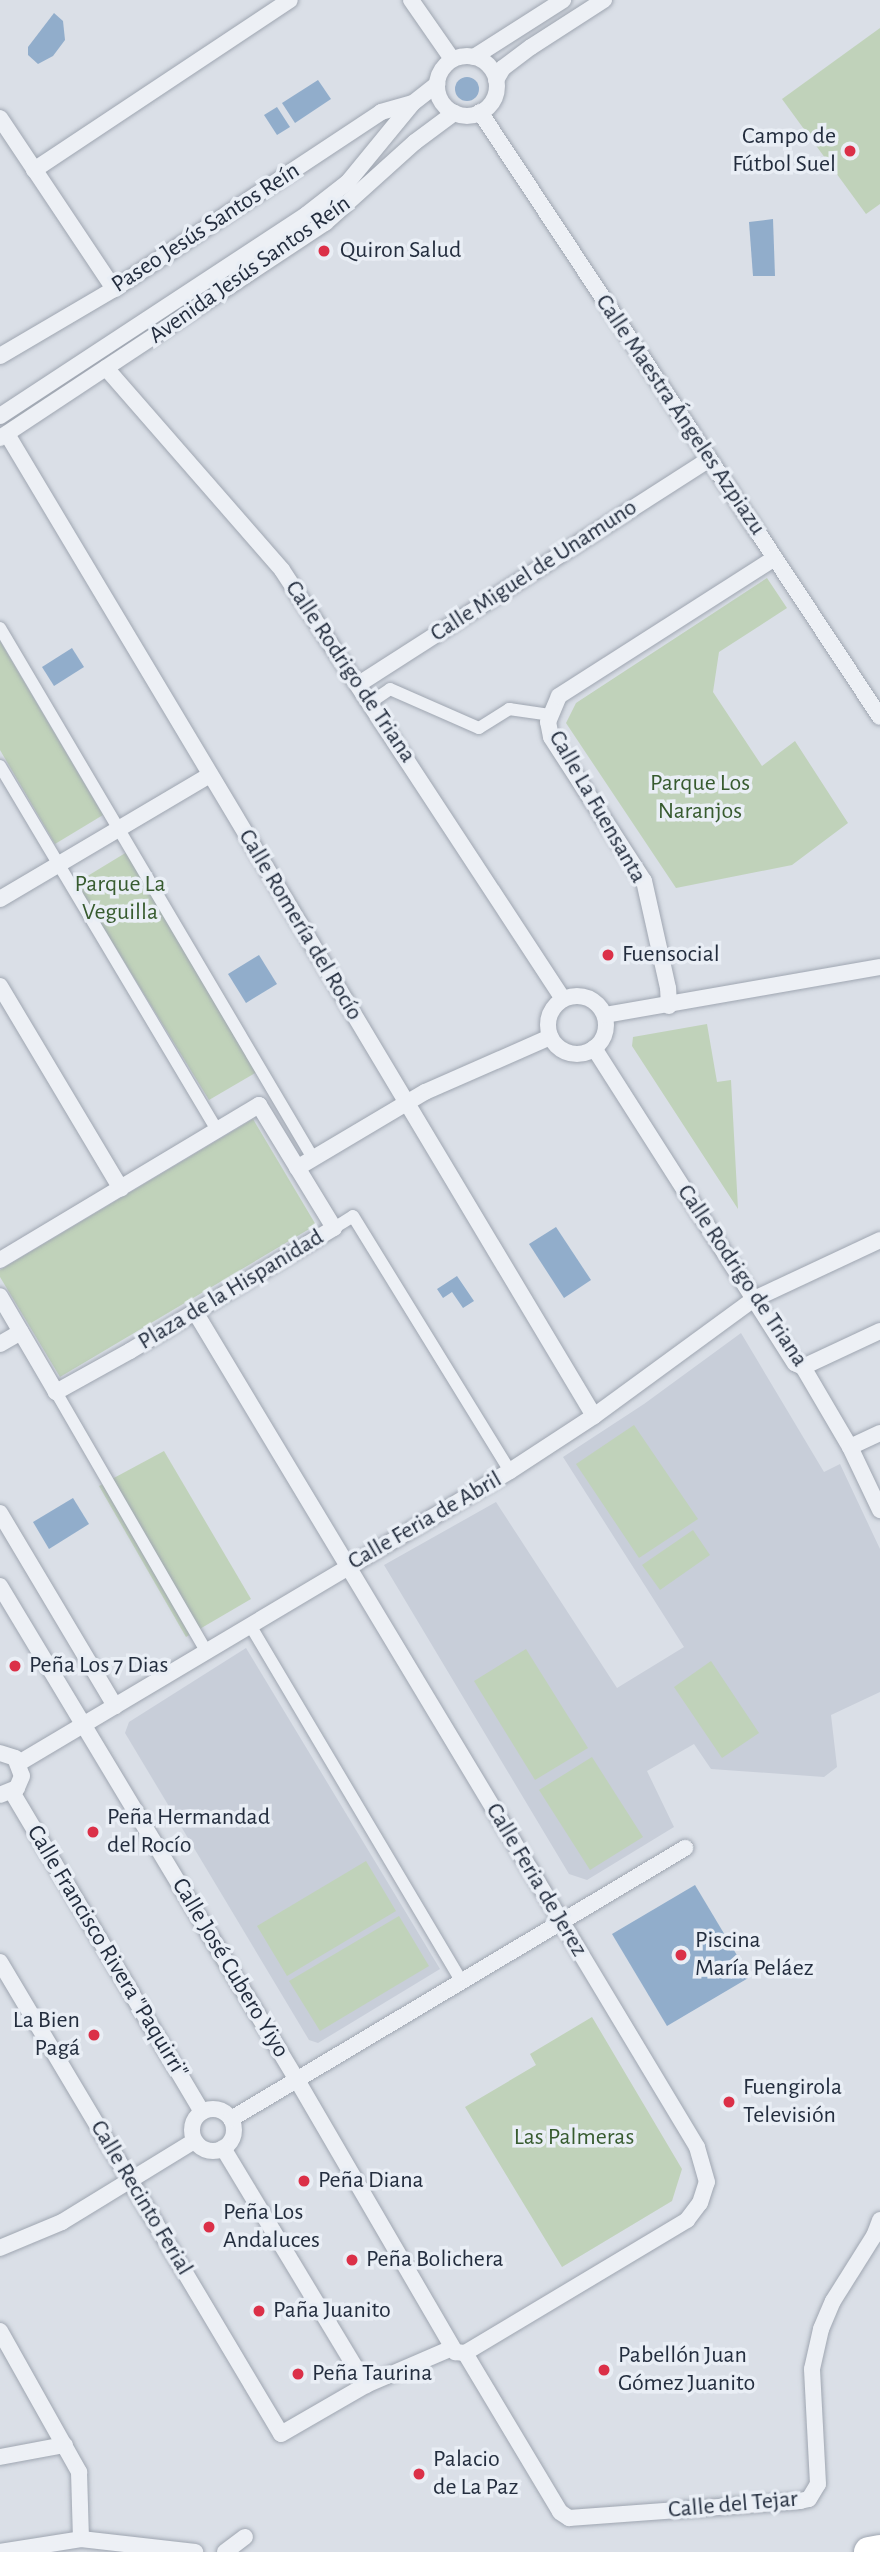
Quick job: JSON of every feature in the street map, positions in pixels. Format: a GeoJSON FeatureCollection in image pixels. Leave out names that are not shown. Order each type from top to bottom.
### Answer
{"type":"FeatureCollection","features":[{"type":"Feature","properties":{"kind":"highway"},"geometry":{"type":"LineString","coordinates":[[869,2552],[880,2550]]}},
{"type":"Feature","properties":{"kind":"street"},"geometry":{"type":"LineString","coordinates":[[34,170],[290,0]]}},
{"type":"Feature","properties":{"kind":"street"},"geometry":{"type":"LineString","coordinates":[[411,0],[452,60]]}},
{"type":"Feature","properties":{"kind":"street"},"geometry":{"type":"LineString","coordinates":[[563,0],[474,57],[452,60],[443,68],[437,84],[441,101],[454,113],[463,116],[480,112],[494,98],[496,80],[503,68],[604,0]]}},
{"type":"Feature","properties":{"kind":"street"},"geometry":{"type":"LineString","coordinates":[[474,57],[488,65],[496,80]]}},
{"type":"Feature","properties":{"kind":"street","name":"Avenida Jesús Santos Reín"},"geometry":{"type":"LineString","coordinates":[[0,416],[307,214],[348,182],[412,103],[437,84]]}},
{"type":"Feature","properties":{"kind":"street","name":"Paseo Jesús Santos Reín"},"geometry":{"type":"LineString","coordinates":[[0,356],[114,289],[381,112],[412,103]]}},
{"type":"Feature","properties":{"kind":"street","name":"Calle Maestra Ángeles Azpiazu"},"geometry":{"type":"LineString","coordinates":[[480,112],[880,718]]}},
{"type":"Feature","properties":{"kind":"street","name":"Avenida Jesús Santos Reín"},"geometry":{"type":"LineString","coordinates":[[3,436],[325,223],[415,142],[454,113]]}},
{"type":"Feature","properties":{"kind":"street"},"geometry":{"type":"LineString","coordinates":[[0,117],[114,289]]}},
{"type":"Feature","properties":{"kind":"street","name":"Calle Rodrigo de Triana"},"geometry":{"type":"LineString","coordinates":[[106,368],[282,570],[371,702],[563,999]]}},
{"type":"Feature","properties":{"kind":"street","name":"Calle Romería del Rocío"},"geometry":{"type":"LineString","coordinates":[[3,436],[211,775],[594,1416]]}},
{"type":"Feature","properties":{"kind":"street","name":"Calle Miguel de Unamuno"},"geometry":{"type":"LineString","coordinates":[[359,684],[709,459]]}},
{"type":"Feature","properties":{"kind":"street","name":"Calle La Fuensanta"},"geometry":{"type":"LineString","coordinates":[[669,1006],[668,988],[644,881],[551,737],[548,722],[559,696],[775,558]]}},
{"type":"Feature","properties":{"kind":"street"},"geometry":{"type":"LineString","coordinates":[[0,628],[313,1158]]}},
{"type":"Feature","properties":{"kind":"street"},"geometry":{"type":"LineString","coordinates":[[371,702],[390,689],[479,728],[509,709],[550,715]]}},
{"type":"Feature","properties":{"kind":"street"},"geometry":{"type":"LineString","coordinates":[[0,766],[218,1131]]}},
{"type":"Feature","properties":{"kind":"street"},"geometry":{"type":"LineString","coordinates":[[0,900],[211,775]]}},
{"type":"Feature","properties":{"kind":"street"},"geometry":{"type":"LineString","coordinates":[[604,1016],[880,967]]}},
{"type":"Feature","properties":{"kind":"street"},"geometry":{"type":"LineString","coordinates":[[0,986],[121,1189]]}},
{"type":"Feature","properties":{"kind":"street"},"geometry":{"type":"LineString","coordinates":[[588,998],[604,1016],[605,1034],[594,1048],[586,1053],[569,1053],[551,1037],[548,1019],[551,1011],[563,999],[588,998]]}},
{"type":"Feature","properties":{"kind":"street"},"geometry":{"type":"LineString","coordinates":[[297,1168],[406,1103],[551,1037]]}},
{"type":"Feature","properties":{"kind":"street","name":"Calle Rodrigo de Triana"},"geometry":{"type":"LineString","coordinates":[[594,1048],[795,1363],[803,1367],[850,1447],[880,1510]]}},
{"type":"Feature","properties":{"kind":"street","name":"Plaza de la Hispanidad"},"geometry":{"type":"LineString","coordinates":[[0,1260],[259,1105],[334,1228],[56,1392]]}},
{"type":"Feature","properties":{"kind":"street"},"geometry":{"type":"LineString","coordinates":[[334,1228],[353,1216],[510,1471]]}},
{"type":"Feature","properties":{"kind":"street","name":"Calle Feria de Abril"},"geometry":{"type":"LineString","coordinates":[[19,1763],[510,1471],[594,1416],[754,1299],[880,1240]]}},
{"type":"Feature","properties":{"kind":"street"},"geometry":{"type":"LineString","coordinates":[[0,1296],[206,1651]]}},
{"type":"Feature","properties":{"kind":"street","name":"Calle Feria de Jerez"},"geometry":{"type":"LineString","coordinates":[[195,1312],[697,2147],[707,2182],[701,2203],[687,2220],[457,2351],[366,2385],[281,2434]]}},
{"type":"Feature","properties":{"kind":"street"},"geometry":{"type":"LineString","coordinates":[[803,1367],[880,1331]]}},
{"type":"Feature","properties":{"kind":"street"},"geometry":{"type":"LineString","coordinates":[[0,1345],[20,1332]]}},
{"type":"Feature","properties":{"kind":"street"},"geometry":{"type":"LineString","coordinates":[[850,1447],[880,1433]]}},
{"type":"Feature","properties":{"kind":"street"},"geometry":{"type":"LineString","coordinates":[[0,1513],[115,1706]]}},
{"type":"Feature","properties":{"kind":"street","name":"Calle José Cubero Yiyo"},"geometry":{"type":"LineString","coordinates":[[0,1586],[457,2351],[560,2512],[569,2518]]}},
{"type":"Feature","properties":{"kind":"street"},"geometry":{"type":"LineString","coordinates":[[250,1625],[463,1982]]}},
{"type":"Feature","properties":{"kind":"street"},"geometry":{"type":"LineString","coordinates":[[0,1753],[9,1754],[19,1763],[20,1783],[6,1794]]}},
{"type":"Feature","properties":{"kind":"street","name":"Calle Francisco Rivera \"Paquirri\""},"geometry":{"type":"LineString","coordinates":[[6,1794],[202,2112]]}},
{"type":"Feature","properties":{"kind":"street"},"geometry":{"type":"LineString","coordinates":[[231,2119],[685,1848]]}},
{"type":"Feature","properties":{"kind":"street","name":"Calle Recinto Ferial"},"geometry":{"type":"LineString","coordinates":[[0,1962],[281,2434]]}},
{"type":"Feature","properties":{"kind":"street"},"geometry":{"type":"LineString","coordinates":[[194,2140],[193,2121],[202,2112],[215,2109],[231,2119]]}},
{"type":"Feature","properties":{"kind":"street"},"geometry":{"type":"LineString","coordinates":[[194,2140],[211,2151],[223,2148],[232,2139],[231,2119]]}},
{"type":"Feature","properties":{"kind":"street"},"geometry":{"type":"LineString","coordinates":[[0,2248],[62,2222],[194,2140]]}},
{"type":"Feature","properties":{"kind":"street"},"geometry":{"type":"LineString","coordinates":[[223,2148],[366,2385]]}},
{"type":"Feature","properties":{"kind":"street","name":"Calle del Tejar"},"geometry":{"type":"LineString","coordinates":[[569,2518],[809,2499],[817,2484],[812,2369],[821,2329],[833,2301],[869,2245],[880,2220]]}},
{"type":"Feature","properties":{"kind":"street"},"geometry":{"type":"LineString","coordinates":[[0,2332],[79,2472],[81,2539]]}},
{"type":"Feature","properties":{"kind":"street"},"geometry":{"type":"LineString","coordinates":[[0,2457],[65,2445]]}},
{"type":"Feature","properties":{"kind":"street"},"geometry":{"type":"LineString","coordinates":[[225,2552],[245,2537]]}},
{"type":"Feature","properties":{"kind":"street"},"geometry":{"type":"LineString","coordinates":[[1,2552],[81,2539],[195,2552]]}},
{"type":"Feature","properties":{"kind":"shaded area"},"geometry":{"type":"Polygon","coordinates":[[[741,1333],[824,1472],[840,1464],[880,1549],[880,1692],[831,1715],[837,1767],[824,1777],[711,1769],[694,1744],[647,1771],[674,1827],[587,1880],[569,1874],[384,1565],[496,1502],[617,1688],[684,1647],[563,1457],[644,1404],[741,1333]]]}},
{"type":"Feature","properties":{"kind":"shaded area"},"geometry":{"type":"Polygon","coordinates":[[[246,1648],[440,1969],[318,2043],[309,2040],[125,1733],[129,1722],[246,1648]]]}},
{"type":"Feature","properties":{"kind":"green space","name":"Campo de Fútbol Suel"},"geometry":{"type":"Polygon","coordinates":[[[880,28],[880,204],[866,214],[782,99],[880,28]]]}},
{"type":"Feature","properties":{"kind":"green space","name":"Parque Los Naranjos"},"geometry":{"type":"Polygon","coordinates":[[[767,578],[787,608],[719,652],[713,692],[762,766],[795,741],[848,823],[792,865],[676,888],[566,723],[576,703],[767,578]]]}},
{"type":"Feature","properties":{"kind":"green space","name":"Parque La Veguilla"},"geometry":{"type":"Polygon","coordinates":[[[0,641],[103,815],[55,844],[0,750],[0,641]]]}},
{"type":"Feature","properties":{"kind":"green space","name":"Parque La Veguilla"},"geometry":{"type":"Polygon","coordinates":[[[127,852],[257,1072],[209,1100],[76,883],[127,852]]]}},
{"type":"Feature","properties":{"kind":"green space"},"geometry":{"type":"Polygon","coordinates":[[[707,1024],[717,1082],[731,1080],[738,1209],[632,1046],[633,1037],[707,1024]]]}},
{"type":"Feature","properties":{"kind":"green space"},"geometry":{"type":"Polygon","coordinates":[[[253,1119],[316,1225],[60,1377],[0,1277],[0,1270],[253,1119]]]}},
{"type":"Feature","properties":{"kind":"green space"},"geometry":{"type":"Polygon","coordinates":[[[634,1425],[698,1519],[639,1558],[576,1464],[634,1425]]]}},
{"type":"Feature","properties":{"kind":"green space"},"geometry":{"type":"Polygon","coordinates":[[[164,1451],[251,1599],[186,1637],[99,1486],[164,1451]]]}},
{"type":"Feature","properties":{"kind":"green space"},"geometry":{"type":"Polygon","coordinates":[[[693,1530],[710,1555],[660,1590],[642,1565],[693,1530]]]}},
{"type":"Feature","properties":{"kind":"green space"},"geometry":{"type":"Polygon","coordinates":[[[526,1649],[588,1748],[535,1780],[474,1681],[526,1649]]]}},
{"type":"Feature","properties":{"kind":"green space"},"geometry":{"type":"Polygon","coordinates":[[[711,1661],[759,1733],[722,1758],[674,1687],[711,1661]]]}},
{"type":"Feature","properties":{"kind":"green space"},"geometry":{"type":"Polygon","coordinates":[[[592,1757],[643,1837],[590,1870],[539,1790],[592,1757]]]}},
{"type":"Feature","properties":{"kind":"green space"},"geometry":{"type":"Polygon","coordinates":[[[366,1861],[396,1911],[287,1976],[257,1926],[366,1861]]]}},
{"type":"Feature","properties":{"kind":"green space"},"geometry":{"type":"Polygon","coordinates":[[[399,1916],[429,1966],[320,2031],[289,1981],[399,1916]]]}},
{"type":"Feature","properties":{"kind":"green space","name":"Las Palmeras"},"geometry":{"type":"Polygon","coordinates":[[[592,2017],[682,2169],[672,2201],[562,2267],[465,2107],[536,2065],[530,2054],[592,2017]]]}},
{"type":"Feature","properties":{"kind":"water"},"geometry":{"type":"Polygon","coordinates":[[[54,13],[63,21],[65,40],[53,56],[38,64],[28,55],[28,47],[54,13]]]}},
{"type":"Feature","properties":{"kind":"water"},"geometry":{"type":"Polygon","coordinates":[[[467,77],[476,80],[479,89],[476,98],[467,101],[458,98],[455,89],[458,80],[467,77]]]}},
{"type":"Feature","properties":{"kind":"water"},"geometry":{"type":"Polygon","coordinates":[[[318,80],[331,99],[295,123],[282,103],[318,80]]]}},
{"type":"Feature","properties":{"kind":"water"},"geometry":{"type":"Polygon","coordinates":[[[277,107],[290,127],[277,135],[264,115],[277,107]]]}},
{"type":"Feature","properties":{"kind":"water"},"geometry":{"type":"Polygon","coordinates":[[[773,219],[775,276],[753,276],[749,222],[773,219]]]}},
{"type":"Feature","properties":{"kind":"water"},"geometry":{"type":"Polygon","coordinates":[[[72,648],[84,667],[54,686],[42,667],[72,648]]]}},
{"type":"Feature","properties":{"kind":"water"},"geometry":{"type":"Polygon","coordinates":[[[259,955],[277,984],[246,1003],[228,974],[259,955]]]}},
{"type":"Feature","properties":{"kind":"water"},"geometry":{"type":"Polygon","coordinates":[[[556,1227],[591,1280],[564,1298],[529,1244],[556,1227]]]}},
{"type":"Feature","properties":{"kind":"water"},"geometry":{"type":"Polygon","coordinates":[[[457,1276],[474,1301],[463,1308],[452,1292],[443,1298],[437,1289],[457,1276]]]}},
{"type":"Feature","properties":{"kind":"water"},"geometry":{"type":"Polygon","coordinates":[[[73,1498],[89,1524],[49,1549],[33,1522],[73,1498]]]}},
{"type":"Feature","properties":{"kind":"water","name":"Piscina María Peláez"},"geometry":{"type":"Polygon","coordinates":[[[695,1885],[750,1977],[667,2026],[612,1934],[695,1885]]]}},
{"type":"Feature","properties":{"kind":"place","name":"Campo de Fútbol Suel"},"geometry":{"type":"Point","coordinates":[850,151]}},
{"type":"Feature","properties":{"kind":"place","name":"Quiron Salud"},"geometry":{"type":"Point","coordinates":[324,251]}},
{"type":"Feature","properties":{"kind":"place","name":"Fuensocial"},"geometry":{"type":"Point","coordinates":[608,955]}},
{"type":"Feature","properties":{"kind":"place","name":"Peña Los 7 Dias"},"geometry":{"type":"Point","coordinates":[15,1666]}},
{"type":"Feature","properties":{"kind":"place","name":"Peña Hermandad del Rocío"},"geometry":{"type":"Point","coordinates":[93,1832]}},
{"type":"Feature","properties":{"kind":"place","name":"Piscina María Peláez"},"geometry":{"type":"Point","coordinates":[681,1955]}},
{"type":"Feature","properties":{"kind":"place","name":"La Bien Pagá"},"geometry":{"type":"Point","coordinates":[94,2035]}},
{"type":"Feature","properties":{"kind":"place","name":"Fuengirola Televisión"},"geometry":{"type":"Point","coordinates":[729,2102]}},
{"type":"Feature","properties":{"kind":"place","name":"Peña Diana"},"geometry":{"type":"Point","coordinates":[304,2181]}},
{"type":"Feature","properties":{"kind":"place","name":"Peña Los Andaluces"},"geometry":{"type":"Point","coordinates":[209,2227]}},
{"type":"Feature","properties":{"kind":"place","name":"Peña Bolichera"},"geometry":{"type":"Point","coordinates":[352,2260]}},
{"type":"Feature","properties":{"kind":"place","name":"Paña Juanito"},"geometry":{"type":"Point","coordinates":[259,2311]}},
{"type":"Feature","properties":{"kind":"place","name":"Pabellón Juan Gómez Juanito"},"geometry":{"type":"Point","coordinates":[604,2370]}},
{"type":"Feature","properties":{"kind":"place","name":"Peña Taurina"},"geometry":{"type":"Point","coordinates":[298,2374]}},
{"type":"Feature","properties":{"kind":"place","name":"Palacio de La Paz"},"geometry":{"type":"Point","coordinates":[419,2474]}}]}
